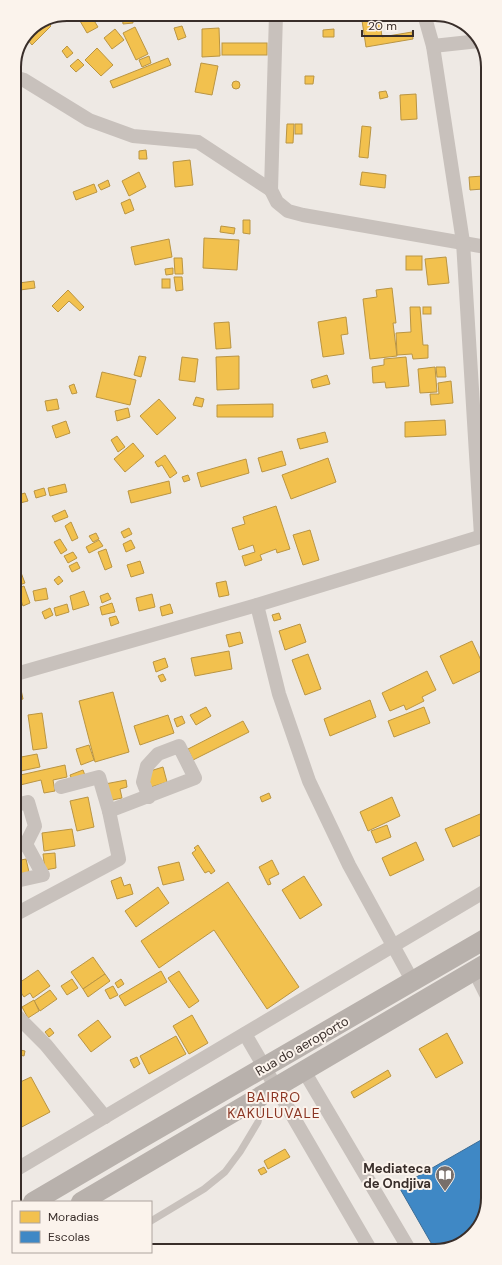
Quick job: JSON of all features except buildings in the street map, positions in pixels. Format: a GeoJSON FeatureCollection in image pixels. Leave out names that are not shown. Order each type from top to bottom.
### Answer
{"type":"FeatureCollection","features":[{"type":"Feature","properties":{"kind":"main road","name":"Rua do aeroporto"},"geometry":{"type":"LineString","coordinates":[[35,1201],[481,942]]}},
{"type":"Feature","properties":{"kind":"main road","name":"Rua do aeroporto"},"geometry":{"type":"LineString","coordinates":[[83,1201],[481,967]]}},
{"type":"Feature","properties":{"kind":"street"},"geometry":{"type":"LineString","coordinates":[[276,21],[271,190],[277,202],[288,210],[303,215],[481,246]]}},
{"type":"Feature","properties":{"kind":"street"},"geometry":{"type":"LineString","coordinates":[[426,21],[433,46],[463,242],[481,494]]}},
{"type":"Feature","properties":{"kind":"street"},"geometry":{"type":"LineString","coordinates":[[433,46],[473,42]]}},
{"type":"Feature","properties":{"kind":"street"},"geometry":{"type":"LineString","coordinates":[[21,79],[89,120],[133,136],[198,142],[271,190]]}},
{"type":"Feature","properties":{"kind":"street"},"geometry":{"type":"LineString","coordinates":[[21,673],[257,605],[481,537]]}},
{"type":"Feature","properties":{"kind":"street"},"geometry":{"type":"LineString","coordinates":[[257,605],[279,694],[309,781],[349,865],[413,982]]}},
{"type":"Feature","properties":{"kind":"street"},"geometry":{"type":"LineString","coordinates":[[21,911],[119,859],[100,777],[61,787]]}},
{"type":"Feature","properties":{"kind":"street"},"geometry":{"type":"LineString","coordinates":[[109,811],[149,797]]}},
{"type":"Feature","properties":{"kind":"street"},"geometry":{"type":"LineString","coordinates":[[21,804],[28,802],[35,826],[21,845],[43,875],[21,880]]}},
{"type":"Feature","properties":{"kind":"street"},"geometry":{"type":"LineString","coordinates":[[21,1167],[481,894]]}},
{"type":"Feature","properties":{"kind":"street"},"geometry":{"type":"LineString","coordinates":[[21,1020],[46,1045],[105,1116]]}},
{"type":"Feature","properties":{"kind":"street"},"geometry":{"type":"LineString","coordinates":[[245,1034],[264,1068],[270,1091],[367,1244]]}},
{"type":"Feature","properties":{"kind":"street"},"geometry":{"type":"LineString","coordinates":[[304,1071],[407,1244]]}},
{"type":"Feature","properties":{"kind":"lane"},"geometry":{"type":"LineString","coordinates":[[152,1220],[204,1189],[225,1172],[240,1152],[258,1122],[270,1091]]}},
{"type":"Feature","properties":{"kind":"place","name":"Mediateca de Ondjiva"},"geometry":{"type":"Point","coordinates":[445,1192]}},
{"type":"Feature","properties":{"kind":"district","name":"BAIRRO KAKULUVALE"},"geometry":{"type":"Point","coordinates":[274,1106]}}]}
